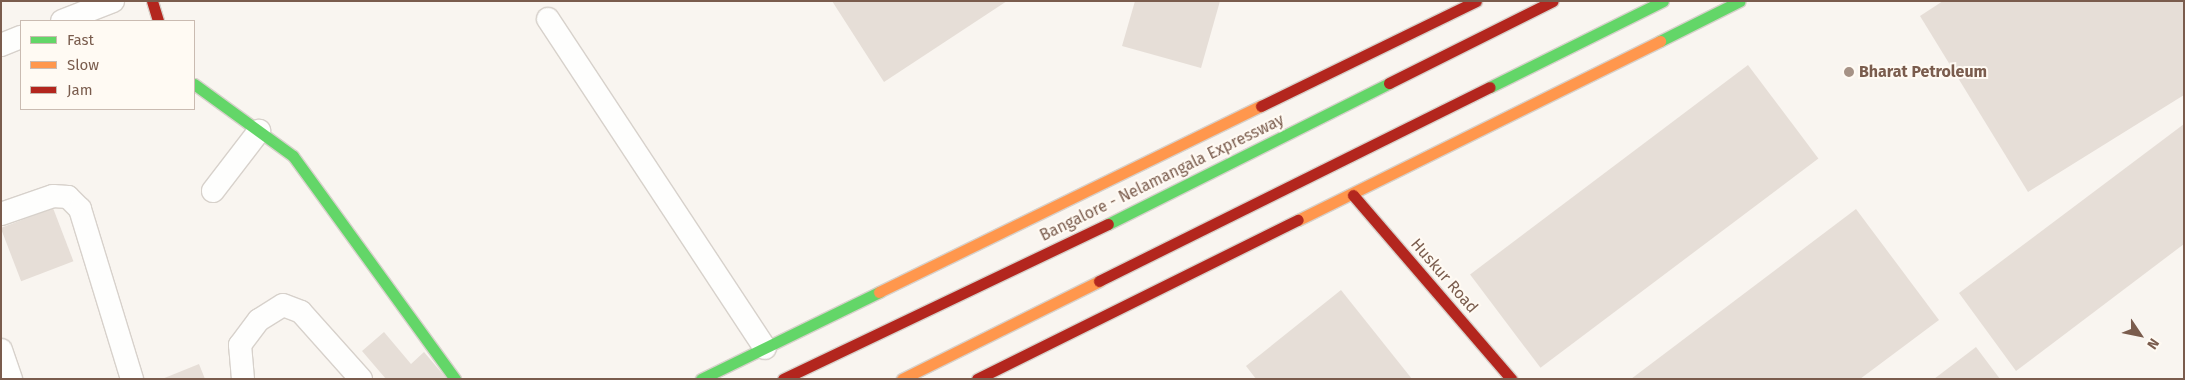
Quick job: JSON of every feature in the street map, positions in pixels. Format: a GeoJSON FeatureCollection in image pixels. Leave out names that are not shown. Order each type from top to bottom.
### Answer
{"type":"FeatureCollection","features":[{"type":"Feature","properties":{"kind":"main road"},"geometry":{"type":"LineString","coordinates":[[701,379],[1476,1]]}},
{"type":"Feature","properties":{"kind":"main road","name":"Bangalore - Nelamangala Expressway"},"geometry":{"type":"LineString","coordinates":[[783,379],[1145,206],[1553,1]]}},
{"type":"Feature","properties":{"kind":"main road"},"geometry":{"type":"LineString","coordinates":[[902,379],[1663,1]]}},
{"type":"Feature","properties":{"kind":"main road"},"geometry":{"type":"LineString","coordinates":[[977,379],[1353,195],[1740,1]]}},
{"type":"Feature","properties":{"kind":"main road"},"geometry":{"type":"LineString","coordinates":[[195,85],[293,156],[455,379]]}},
{"type":"Feature","properties":{"kind":"main road","name":"Huskur Road"},"geometry":{"type":"LineString","coordinates":[[1353,195],[1511,379]]}},
{"type":"Feature","properties":{"kind":"street"},"geometry":{"type":"LineString","coordinates":[[65,20],[113,1]]}},
{"type":"Feature","properties":{"kind":"street"},"geometry":{"type":"LineString","coordinates":[[548,19],[766,348]]}},
{"type":"Feature","properties":{"kind":"street"},"geometry":{"type":"LineString","coordinates":[[1,45],[20,37]]}},
{"type":"Feature","properties":{"kind":"street"},"geometry":{"type":"LineString","coordinates":[[213,191],[258,131]]}},
{"type":"Feature","properties":{"kind":"street"},"geometry":{"type":"LineString","coordinates":[[1,214],[53,196],[68,197],[80,209],[132,379]]}},
{"type":"Feature","properties":{"kind":"street"},"geometry":{"type":"LineString","coordinates":[[243,379],[240,345],[259,320],[283,304],[301,312],[361,379]]}},
{"type":"Feature","properties":{"kind":"street"},"geometry":{"type":"LineString","coordinates":[[1,350],[11,379]]}},
{"type":"Feature","properties":{"kind":"building"},"geometry":{"type":"Polygon","coordinates":[[[832,1],[1007,1],[884,82],[832,1]]]}},
{"type":"Feature","properties":{"kind":"building"},"geometry":{"type":"Polygon","coordinates":[[[1135,1],[1220,1],[1201,68],[1122,46],[1135,1]]]}},
{"type":"Feature","properties":{"kind":"building"},"geometry":{"type":"Polygon","coordinates":[[[1943,1],[2184,1],[2184,95],[2028,192],[1920,16],[1943,1]]]}},
{"type":"Feature","properties":{"kind":"building"},"geometry":{"type":"Polygon","coordinates":[[[1748,65],[1818,158],[1540,368],[1470,274],[1748,65]]]}},
{"type":"Feature","properties":{"kind":"building"},"geometry":{"type":"Polygon","coordinates":[[[2184,124],[2184,244],[2016,371],[1959,293],[2184,124]]]}},
{"type":"Feature","properties":{"kind":"building"},"geometry":{"type":"Polygon","coordinates":[[[53,208],[73,261],[21,281],[1,228],[53,208]]]}},
{"type":"Feature","properties":{"kind":"building"},"geometry":{"type":"Polygon","coordinates":[[[1856,209],[1939,320],[1860,379],[1631,379],[1856,209]]]}},
{"type":"Feature","properties":{"kind":"building"},"geometry":{"type":"Polygon","coordinates":[[[1341,290],[1412,379],[1256,379],[1246,366],[1341,290]]]}},
{"type":"Feature","properties":{"kind":"building"},"geometry":{"type":"Polygon","coordinates":[[[384,332],[411,364],[424,352],[447,379],[386,379],[362,351],[384,332]]]}},
{"type":"Feature","properties":{"kind":"building"},"geometry":{"type":"Polygon","coordinates":[[[1976,347],[2000,379],[1934,379],[1976,347]]]}},
{"type":"Feature","properties":{"kind":"building"},"geometry":{"type":"Polygon","coordinates":[[[199,364],[205,379],[162,379],[199,364]]]}},
{"type":"Feature","properties":{"kind":"traffic: fast"},"geometry":{"type":"LineString","coordinates":[[1490,87],[1663,1]]}},
{"type":"Feature","properties":{"kind":"traffic: fast"},"geometry":{"type":"LineString","coordinates":[[1660,41],[1740,1]]}},
{"type":"Feature","properties":{"kind":"traffic: fast"},"geometry":{"type":"LineString","coordinates":[[1108,224],[1389,83]]}},
{"type":"Feature","properties":{"kind":"traffic: fast"},"geometry":{"type":"LineString","coordinates":[[195,85],[293,156],[455,379]]}},
{"type":"Feature","properties":{"kind":"traffic: fast"},"geometry":{"type":"LineString","coordinates":[[701,379],[879,292]]}},
{"type":"Feature","properties":{"kind":"traffic: slow"},"geometry":{"type":"LineString","coordinates":[[1298,220],[1660,41]]}},
{"type":"Feature","properties":{"kind":"traffic: slow"},"geometry":{"type":"LineString","coordinates":[[879,292],[1261,106]]}},
{"type":"Feature","properties":{"kind":"traffic: slow"},"geometry":{"type":"LineString","coordinates":[[902,379],[1099,281]]}},
{"type":"Feature","properties":{"kind":"traffic: jam"},"geometry":{"type":"LineString","coordinates":[[152,1],[158,20]]}},
{"type":"Feature","properties":{"kind":"traffic: jam"},"geometry":{"type":"LineString","coordinates":[[1261,106],[1476,1]]}},
{"type":"Feature","properties":{"kind":"traffic: jam"},"geometry":{"type":"LineString","coordinates":[[1389,83],[1553,1]]}},
{"type":"Feature","properties":{"kind":"traffic: jam"},"geometry":{"type":"LineString","coordinates":[[1099,281],[1490,87]]}},
{"type":"Feature","properties":{"kind":"traffic: jam"},"geometry":{"type":"LineString","coordinates":[[1353,195],[1511,379]]}},
{"type":"Feature","properties":{"kind":"traffic: jam"},"geometry":{"type":"LineString","coordinates":[[977,379],[1298,220]]}},
{"type":"Feature","properties":{"kind":"traffic: jam"},"geometry":{"type":"LineString","coordinates":[[783,379],[1108,224]]}},
{"type":"Feature","properties":{"kind":"place","name":"Bharat Petroleum"},"geometry":{"type":"Point","coordinates":[1849,72]}}]}
